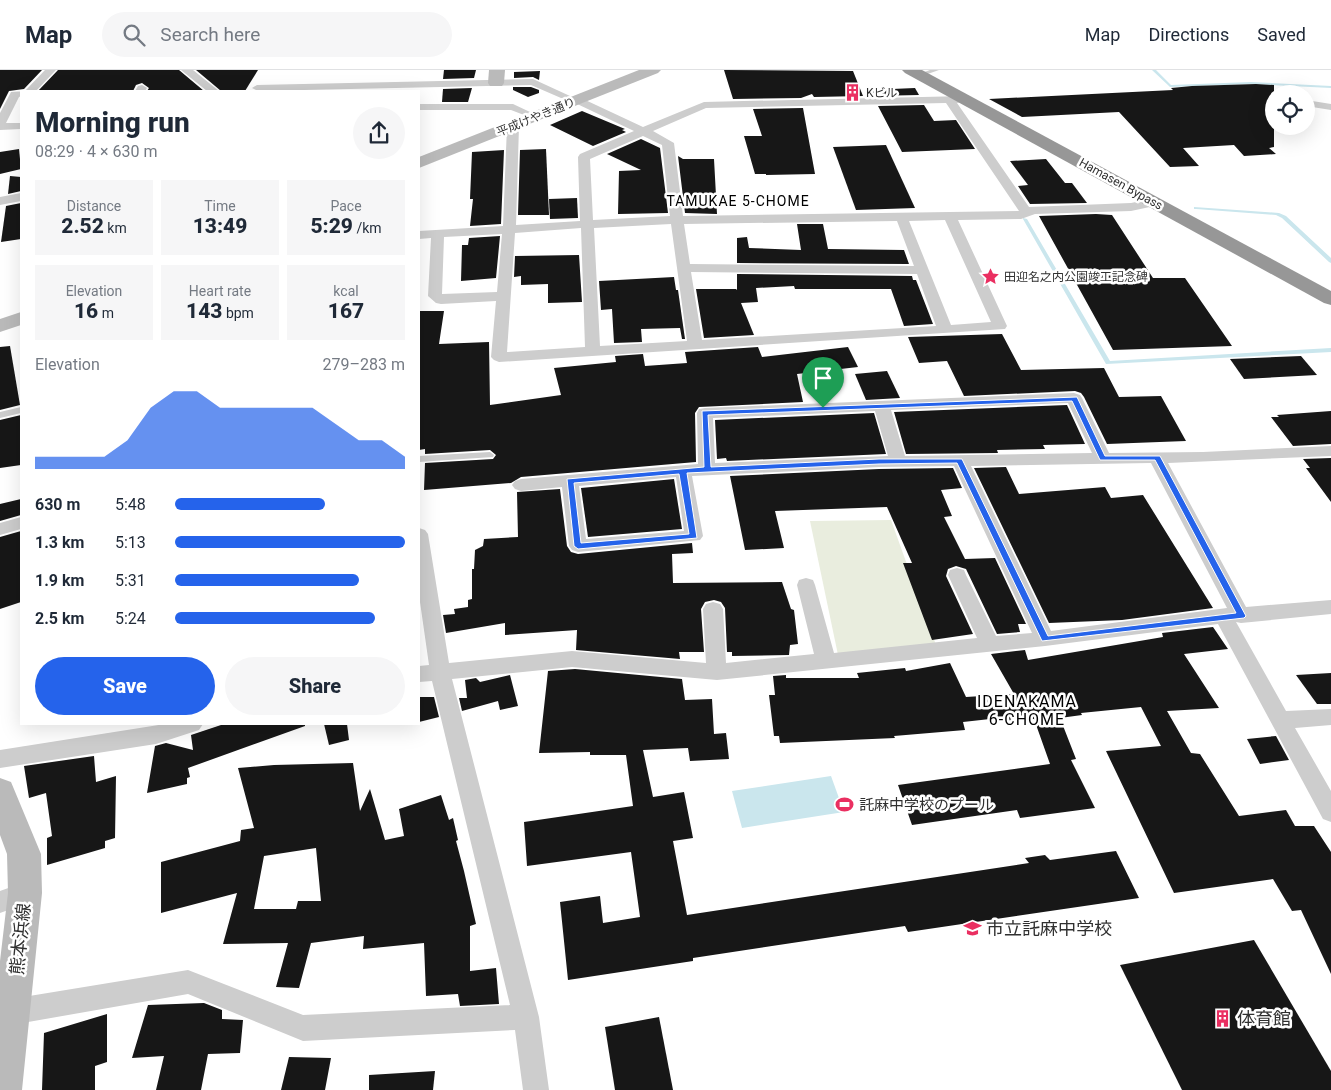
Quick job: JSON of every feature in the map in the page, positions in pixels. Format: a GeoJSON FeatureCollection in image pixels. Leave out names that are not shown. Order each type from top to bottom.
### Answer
{"type":"FeatureCollection","features":[{"type":"Feature","properties":{"kind":"highway","name":"Hamasen Bypass"},"geometry":{"type":"LineString","coordinates":[[914,72],[957,99],[1155,202],[1331,299]]}},
{"type":"Feature","properties":{"kind":"street"},"geometry":{"type":"LineString","coordinates":[[31,90],[51,70]]}},
{"type":"Feature","properties":{"kind":"street"},"geometry":{"type":"LineString","coordinates":[[186,70],[213,90]]}},
{"type":"Feature","properties":{"kind":"street","name":"平成けやき通り"},"geometry":{"type":"LineString","coordinates":[[420,163],[513,126],[630,70]]}},
{"type":"Feature","properties":{"kind":"street","name":"平成けやき通り"},"geometry":{"type":"LineString","coordinates":[[420,154],[524,112],[653,70]]}},
{"type":"Feature","properties":{"kind":"street"},"geometry":{"type":"LineString","coordinates":[[258,86],[497,76],[533,82],[668,143],[677,220],[696,344]]}},
{"type":"Feature","properties":{"kind":"street"},"geometry":{"type":"LineString","coordinates":[[0,96],[18,93]]}},
{"type":"Feature","properties":{"kind":"street"},"geometry":{"type":"LineString","coordinates":[[18,93],[0,126],[20,126]]}},
{"type":"Feature","properties":{"kind":"street"},"geometry":{"type":"LineString","coordinates":[[593,351],[584,157],[704,105],[957,99],[1026,212]]}},
{"type":"Feature","properties":{"kind":"street"},"geometry":{"type":"LineString","coordinates":[[1315,105],[1329,108]]}},
{"type":"Feature","properties":{"kind":"street"},"geometry":{"type":"LineString","coordinates":[[420,107],[513,107],[524,112]]}},
{"type":"Feature","properties":{"kind":"street"},"geometry":{"type":"LineString","coordinates":[[9,108],[20,108]]}},
{"type":"Feature","properties":{"kind":"street"},"geometry":{"type":"LineString","coordinates":[[513,126],[509,229],[499,357],[1000,326],[951,218]]}},
{"type":"Feature","properties":{"kind":"street"},"geometry":{"type":"LineString","coordinates":[[0,201],[20,197]]}},
{"type":"Feature","properties":{"kind":"street"},"geometry":{"type":"LineString","coordinates":[[420,235],[677,220],[951,218],[1021,215],[1033,210],[1131,207],[1155,202]]}},
{"type":"Feature","properties":{"kind":"street"},"geometry":{"type":"LineString","coordinates":[[902,218],[945,329]]}},
{"type":"Feature","properties":{"kind":"street"},"geometry":{"type":"LineString","coordinates":[[438,234],[435,296],[441,300],[504,296]]}},
{"type":"Feature","properties":{"kind":"street"},"geometry":{"type":"LineString","coordinates":[[684,268],[922,270]]}},
{"type":"Feature","properties":{"kind":"street"},"geometry":{"type":"LineString","coordinates":[[0,311],[20,303]]}},
{"type":"Feature","properties":{"kind":"street"},"geometry":{"type":"LineString","coordinates":[[0,326],[20,318]]}},
{"type":"Feature","properties":{"kind":"street"},"geometry":{"type":"LineString","coordinates":[[708,469],[705,413],[1074,398],[1103,458]]}},
{"type":"Feature","properties":{"kind":"street"},"geometry":{"type":"LineString","coordinates":[[882,406],[898,462]]}},
{"type":"Feature","properties":{"kind":"street"},"geometry":{"type":"LineString","coordinates":[[521,485],[708,469],[898,462],[1157,458],[1331,451]]}},
{"type":"Feature","properties":{"kind":"street"},"geometry":{"type":"LineString","coordinates":[[1157,458],[1281,720],[1331,812]]}},
{"type":"Feature","properties":{"kind":"street"},"geometry":{"type":"LineString","coordinates":[[960,461],[1045,639]]}},
{"type":"Feature","properties":{"kind":"street"},"geometry":{"type":"LineString","coordinates":[[570,481],[578,546],[694,536],[683,471]]}},
{"type":"Feature","properties":{"kind":"street"},"geometry":{"type":"LineString","coordinates":[[0,529],[20,523]]}},
{"type":"Feature","properties":{"kind":"street"},"geometry":{"type":"LineString","coordinates":[[420,547],[430,674],[526,1017],[536,1090]]}},
{"type":"Feature","properties":{"kind":"street"},"geometry":{"type":"LineString","coordinates":[[957,575],[990,645]]}},
{"type":"Feature","properties":{"kind":"street"},"geometry":{"type":"LineString","coordinates":[[806,585],[826,661]]}},
{"type":"Feature","properties":{"kind":"street"},"geometry":{"type":"LineString","coordinates":[[430,674],[572,659],[716,672],[990,645],[1232,616],[1331,607]]}},
{"type":"Feature","properties":{"kind":"street"},"geometry":{"type":"LineString","coordinates":[[713,609],[716,672]]}},
{"type":"Feature","properties":{"kind":"street"},"geometry":{"type":"LineString","coordinates":[[1281,720],[1331,717]]}},
{"type":"Feature","properties":{"kind":"street"},"geometry":{"type":"LineString","coordinates":[[0,759],[156,735],[189,725]]}},
{"type":"Feature","properties":{"kind":"street","name":"熊本浜線"},"geometry":{"type":"LineString","coordinates":[[0,792],[24,854],[12,897],[19,955],[2,1090]]}},
{"type":"Feature","properties":{"kind":"street"},"geometry":{"type":"LineString","coordinates":[[11,1012],[188,982],[303,1028],[526,1017]]}},
{"type":"Feature","properties":{"kind":"lane"},"geometry":{"type":"LineString","coordinates":[[914,72],[936,70]]}},
{"type":"Feature","properties":{"kind":"lane"},"geometry":{"type":"LineString","coordinates":[[0,414],[20,410]]}},
{"type":"Feature","properties":{"kind":"lane"},"geometry":{"type":"LineString","coordinates":[[420,459],[490,455]]}},
{"type":"Feature","properties":{"kind":"shaded area"},"geometry":{"type":"Polygon","coordinates":[[[891,520],[936,645],[838,655],[810,521],[891,520]]]}},
{"type":"Feature","properties":{"kind":"water"},"geometry":{"type":"Polygon","coordinates":[[[831,776],[844,812],[742,828],[732,791],[831,776]]]}},
{"type":"Feature","properties":{"kind":"building"},"geometry":{"type":"Polygon","coordinates":[[[0,70],[42,70],[24,89],[9,91],[0,109],[0,70]]]}},
{"type":"Feature","properties":{"kind":"building"},"geometry":{"type":"Polygon","coordinates":[[[58,70],[179,70],[203,90],[148,90],[149,88],[142,83],[136,85],[134,90],[39,90],[58,70]]]}},
{"type":"Feature","properties":{"kind":"building"},"geometry":{"type":"Polygon","coordinates":[[[196,70],[258,70],[246,90],[220,90],[196,70]]]}},
{"type":"Feature","properties":{"kind":"building"},"geometry":{"type":"Polygon","coordinates":[[[444,70],[476,70],[474,78],[443,79],[444,70]]]}},
{"type":"Feature","properties":{"kind":"building"},"geometry":{"type":"Polygon","coordinates":[[[724,70],[853,71],[863,96],[814,97],[812,94],[801,98],[733,99],[724,70]]]}},
{"type":"Feature","properties":{"kind":"building"},"geometry":{"type":"Polygon","coordinates":[[[540,71],[539,80],[533,77],[514,78],[514,72],[540,71]]]}},
{"type":"Feature","properties":{"kind":"building"},"geometry":{"type":"Polygon","coordinates":[[[1256,84],[1274,85],[1265,85],[1265,135],[1274,135],[1274,147],[1269,148],[1276,154],[1244,156],[1234,145],[1183,148],[1199,166],[1170,167],[1119,112],[1022,117],[989,99],[1173,90],[1171,88],[1256,84]]]}},
{"type":"Feature","properties":{"kind":"building"},"geometry":{"type":"Polygon","coordinates":[[[513,87],[531,87],[539,90],[539,93],[528,97],[513,90],[513,87]]]}},
{"type":"Feature","properties":{"kind":"building"},"geometry":{"type":"Polygon","coordinates":[[[472,88],[468,102],[442,102],[443,89],[472,88]]]}},
{"type":"Feature","properties":{"kind":"building"},"geometry":{"type":"Polygon","coordinates":[[[915,88],[919,95],[873,96],[869,90],[915,88]]]}},
{"type":"Feature","properties":{"kind":"building"},"geometry":{"type":"Polygon","coordinates":[[[924,105],[934,121],[956,120],[975,149],[902,152],[878,106],[924,105]]]}},
{"type":"Feature","properties":{"kind":"building"},"geometry":{"type":"Polygon","coordinates":[[[803,108],[815,174],[755,174],[744,136],[762,136],[753,109],[803,108]]]}},
{"type":"Feature","properties":{"kind":"building"},"geometry":{"type":"Polygon","coordinates":[[[582,111],[625,129],[622,130],[626,132],[593,146],[550,125],[582,111]]]}},
{"type":"Feature","properties":{"kind":"building"},"geometry":{"type":"Polygon","coordinates":[[[641,139],[660,148],[668,213],[618,214],[619,171],[641,170],[607,154],[641,139]]]}},
{"type":"Feature","properties":{"kind":"building"},"geometry":{"type":"Polygon","coordinates":[[[886,145],[915,208],[856,210],[833,147],[886,145]]]}},
{"type":"Feature","properties":{"kind":"building"},"geometry":{"type":"Polygon","coordinates":[[[19,149],[20,169],[0,174],[0,152],[19,149]]]}},
{"type":"Feature","properties":{"kind":"building"},"geometry":{"type":"Polygon","coordinates":[[[546,149],[549,215],[518,215],[520,150],[546,149]]]}},
{"type":"Feature","properties":{"kind":"building"},"geometry":{"type":"Polygon","coordinates":[[[504,150],[501,224],[470,226],[473,199],[470,199],[472,152],[504,150]]]}},
{"type":"Feature","properties":{"kind":"building"},"geometry":{"type":"Polygon","coordinates":[[[678,156],[683,159],[714,159],[717,214],[685,213],[678,156]]]}},
{"type":"Feature","properties":{"kind":"building"},"geometry":{"type":"Polygon","coordinates":[[[1046,159],[1065,183],[1072,183],[1087,203],[1030,204],[1018,186],[1028,185],[1010,161],[1046,159]]]}},
{"type":"Feature","properties":{"kind":"building"},"geometry":{"type":"Polygon","coordinates":[[[10,176],[20,177],[20,191],[8,194],[10,176]]]}},
{"type":"Feature","properties":{"kind":"building"},"geometry":{"type":"Polygon","coordinates":[[[577,198],[578,218],[550,219],[549,199],[577,198]]]}},
{"type":"Feature","properties":{"kind":"building"},"geometry":{"type":"Polygon","coordinates":[[[20,203],[20,239],[1,242],[6,206],[20,203]]]}},
{"type":"Feature","properties":{"kind":"building"},"geometry":{"type":"Polygon","coordinates":[[[1112,215],[1153,278],[1185,278],[1232,346],[1113,350],[1039,216],[1112,215]]]}},
{"type":"Feature","properties":{"kind":"building"},"geometry":{"type":"Polygon","coordinates":[[[797,224],[823,224],[828,249],[904,250],[909,264],[737,263],[737,238],[747,237],[749,248],[801,250],[797,224]]]}},
{"type":"Feature","properties":{"kind":"building"},"geometry":{"type":"Polygon","coordinates":[[[500,236],[496,278],[461,281],[462,245],[468,245],[469,238],[500,236]]]}},
{"type":"Feature","properties":{"kind":"building"},"geometry":{"type":"Polygon","coordinates":[[[579,255],[582,302],[548,303],[548,284],[521,285],[521,276],[514,277],[515,256],[579,255]]]}},
{"type":"Feature","properties":{"kind":"building"},"geometry":{"type":"Polygon","coordinates":[[[737,274],[912,276],[913,280],[916,280],[933,324],[904,326],[891,289],[795,289],[794,286],[756,288],[758,302],[741,303],[754,335],[704,338],[696,289],[737,290],[737,274]]]}},
{"type":"Feature","properties":{"kind":"building"},"geometry":{"type":"Polygon","coordinates":[[[674,277],[676,290],[678,290],[685,339],[682,339],[680,328],[641,329],[642,342],[614,343],[612,309],[601,310],[599,281],[674,277]]]}},
{"type":"Feature","properties":{"kind":"building"},"geometry":{"type":"Polygon","coordinates":[[[420,311],[444,311],[439,344],[489,342],[490,405],[561,395],[554,368],[616,362],[615,356],[643,354],[645,366],[687,363],[685,352],[758,347],[762,357],[848,347],[858,367],[797,374],[803,402],[699,407],[695,413],[696,462],[521,477],[511,483],[424,490],[425,463],[493,459],[496,455],[490,450],[425,454],[425,449],[420,450],[420,311]]]}},
{"type":"Feature","properties":{"kind":"building"},"geometry":{"type":"Polygon","coordinates":[[[1002,334],[1021,370],[1104,368],[1119,397],[1161,396],[1186,441],[1107,444],[1084,397],[1081,393],[1075,391],[964,396],[947,361],[919,363],[908,337],[1002,334]]]}},
{"type":"Feature","properties":{"kind":"building"},"geometry":{"type":"Polygon","coordinates":[[[10,346],[20,405],[0,410],[0,347],[10,346]]]}},
{"type":"Feature","properties":{"kind":"building"},"geometry":{"type":"Polygon","coordinates":[[[1301,356],[1317,375],[1244,379],[1230,359],[1301,356]]]}},
{"type":"Feature","properties":{"kind":"building"},"geometry":{"type":"Polygon","coordinates":[[[887,371],[900,398],[866,400],[855,374],[887,371]]]}},
{"type":"Feature","properties":{"kind":"building"},"geometry":{"type":"Polygon","coordinates":[[[1067,405],[1085,444],[1043,445],[1045,449],[997,450],[998,453],[906,454],[894,412],[1067,405]]]}},
{"type":"Feature","properties":{"kind":"building"},"geometry":{"type":"Polygon","coordinates":[[[1331,411],[1331,444],[1293,446],[1271,417],[1279,417],[1277,415],[1331,411]]]}},
{"type":"Feature","properties":{"kind":"building"},"geometry":{"type":"Polygon","coordinates":[[[874,413],[886,454],[727,461],[726,458],[717,459],[715,420],[874,413]]]}},
{"type":"Feature","properties":{"kind":"building"},"geometry":{"type":"Polygon","coordinates":[[[20,415],[20,465],[0,468],[0,420],[20,415]]]}},
{"type":"Feature","properties":{"kind":"building"},"geometry":{"type":"Polygon","coordinates":[[[1331,458],[1331,502],[1306,468],[1310,468],[1303,459],[1331,458]]]}},
{"type":"Feature","properties":{"kind":"building"},"geometry":{"type":"Polygon","coordinates":[[[1006,467],[1019,494],[1105,487],[1111,498],[1143,495],[1213,608],[1122,620],[1049,623],[974,468],[1006,467]]]}},
{"type":"Feature","properties":{"kind":"building"},"geometry":{"type":"Polygon","coordinates":[[[953,468],[962,488],[941,490],[952,516],[944,517],[965,559],[995,558],[1026,624],[1018,624],[1020,632],[997,634],[966,569],[956,566],[948,569],[946,576],[973,634],[932,640],[903,563],[912,563],[887,507],[775,511],[784,548],[745,550],[730,476],[879,469],[953,468]]]}},
{"type":"Feature","properties":{"kind":"building"},"geometry":{"type":"Polygon","coordinates":[[[674,479],[682,529],[588,537],[581,488],[674,479]]]}},
{"type":"Feature","properties":{"kind":"building"},"geometry":{"type":"Polygon","coordinates":[[[560,489],[567,546],[571,552],[578,554],[692,543],[693,553],[672,554],[673,583],[782,582],[791,609],[794,610],[798,644],[790,645],[789,655],[732,656],[732,652],[727,652],[725,608],[721,602],[714,600],[705,602],[701,609],[704,652],[679,652],[680,659],[576,650],[577,630],[505,635],[505,623],[446,633],[443,615],[455,614],[454,609],[468,607],[468,600],[472,599],[472,569],[474,569],[475,550],[483,546],[484,539],[518,537],[517,492],[560,489]]]}},
{"type":"Feature","properties":{"kind":"building"},"geometry":{"type":"Polygon","coordinates":[[[20,499],[20,515],[0,521],[0,504],[20,499]]]}},
{"type":"Feature","properties":{"kind":"building"},"geometry":{"type":"Polygon","coordinates":[[[20,531],[20,602],[0,609],[0,537],[20,531]]]}},
{"type":"Feature","properties":{"kind":"building"},"geometry":{"type":"Polygon","coordinates":[[[1213,627],[1228,649],[1184,654],[1219,708],[1167,711],[1191,753],[1200,754],[1239,816],[1286,810],[1295,826],[1314,826],[1331,852],[1331,974],[1301,910],[1292,911],[1273,879],[1174,893],[1106,751],[1161,746],[1141,707],[1081,713],[1082,715],[1060,718],[1076,759],[1071,760],[1095,808],[1020,818],[1017,810],[912,825],[898,785],[1050,764],[1034,719],[1010,721],[1008,717],[963,722],[965,730],[894,736],[895,738],[780,743],[779,736],[774,736],[769,695],[775,695],[773,676],[786,675],[786,678],[859,678],[857,673],[905,668],[906,671],[950,663],[966,697],[1014,694],[991,654],[1025,650],[1028,660],[1163,637],[1162,633],[1213,627]]]}},
{"type":"Feature","properties":{"kind":"building"},"geometry":{"type":"Polygon","coordinates":[[[575,669],[682,679],[685,700],[712,699],[714,734],[726,733],[729,759],[690,761],[688,748],[643,750],[653,797],[684,792],[693,838],[673,841],[687,915],[1029,863],[1025,858],[1045,855],[1050,860],[1116,851],[1139,898],[908,932],[905,926],[693,958],[693,961],[568,980],[560,902],[600,896],[603,923],[640,917],[631,852],[527,866],[524,822],[633,806],[626,755],[590,755],[590,752],[539,753],[548,671],[575,669]]]}},
{"type":"Feature","properties":{"kind":"building"},"geometry":{"type":"Polygon","coordinates":[[[1331,673],[1331,704],[1317,704],[1296,675],[1331,673]]]}},
{"type":"Feature","properties":{"kind":"building"},"geometry":{"type":"Polygon","coordinates":[[[510,675],[518,706],[500,710],[498,701],[462,711],[459,698],[467,698],[465,680],[476,678],[480,682],[510,675]]]}},
{"type":"Feature","properties":{"kind":"building"},"geometry":{"type":"Polygon","coordinates":[[[420,697],[434,697],[439,717],[420,722],[420,697]]]}},
{"type":"Feature","properties":{"kind":"building"},"geometry":{"type":"Polygon","coordinates":[[[221,725],[305,725],[188,768],[190,777],[187,778],[187,784],[147,793],[155,746],[166,743],[193,750],[191,735],[221,725]]]}},
{"type":"Feature","properties":{"kind":"building"},"geometry":{"type":"Polygon","coordinates":[[[324,725],[347,725],[349,740],[329,745],[324,725]]]}},
{"type":"Feature","properties":{"kind":"building"},"geometry":{"type":"Polygon","coordinates":[[[1276,736],[1289,760],[1260,764],[1247,739],[1276,736]]]}},
{"type":"Feature","properties":{"kind":"building"},"geometry":{"type":"Polygon","coordinates":[[[94,756],[96,782],[116,776],[115,838],[105,841],[105,848],[47,865],[47,838],[52,836],[46,793],[29,798],[24,766],[94,756]]]}},
{"type":"Feature","properties":{"kind":"building"},"geometry":{"type":"Polygon","coordinates":[[[353,763],[360,811],[370,789],[385,840],[404,836],[399,809],[441,795],[449,820],[453,818],[458,840],[456,841],[476,924],[470,926],[470,971],[496,968],[499,1004],[460,1006],[458,994],[426,996],[424,943],[363,949],[364,936],[311,943],[299,988],[276,987],[288,943],[223,944],[237,893],[161,913],[161,862],[240,841],[241,830],[254,828],[238,768],[353,763]],[[316,848],[264,856],[254,909],[296,909],[298,901],[321,901],[316,848]]]}},
{"type":"Feature","properties":{"kind":"building","name":"体育館"},"geometry":{"type":"Polygon","coordinates":[[[1254,940],[1331,1071],[1331,1090],[1182,1090],[1120,965],[1254,940]]]}},
{"type":"Feature","properties":{"kind":"building"},"geometry":{"type":"Polygon","coordinates":[[[204,1003],[222,1010],[222,1019],[243,1020],[240,1053],[208,1054],[201,1090],[156,1090],[164,1056],[132,1058],[148,1005],[204,1003]]]}},
{"type":"Feature","properties":{"kind":"building"},"geometry":{"type":"Polygon","coordinates":[[[107,1014],[107,1062],[95,1066],[95,1090],[42,1090],[44,1033],[107,1014]]]}},
{"type":"Feature","properties":{"kind":"building"},"geometry":{"type":"Polygon","coordinates":[[[659,1017],[673,1090],[615,1090],[605,1027],[659,1017]]]}},
{"type":"Feature","properties":{"kind":"building"},"geometry":{"type":"Polygon","coordinates":[[[289,1057],[331,1058],[325,1090],[281,1090],[289,1057]]]}},
{"type":"Feature","properties":{"kind":"building"},"geometry":{"type":"Polygon","coordinates":[[[435,1071],[433,1090],[369,1090],[369,1075],[435,1071]]]}},
{"type":"Feature","properties":{"kind":"waterway"},"geometry":{"type":"LineString","coordinates":[[1154,70],[1170,86],[1251,83],[1331,87]]}},
{"type":"Feature","properties":{"kind":"waterway"},"geometry":{"type":"LineString","coordinates":[[1196,208],[1277,214],[1284,217],[1331,261]]}},
{"type":"Feature","properties":{"kind":"waterway"},"geometry":{"type":"LineString","coordinates":[[1025,219],[1108,363],[1331,350]]}},
{"type":"Feature","properties":{"kind":"place","name":"Kビル"},"geometry":{"type":"Point","coordinates":[852,93]}},
{"type":"Feature","properties":{"kind":"place","name":"田迎名之内公園竣工記念碑"},"geometry":{"type":"Point","coordinates":[990,277]}},
{"type":"Feature","properties":{"kind":"place","name":"託麻中学校のプール"},"geometry":{"type":"Point","coordinates":[845,805]}},
{"type":"Feature","properties":{"kind":"place","name":"市立託麻中学校"},"geometry":{"type":"Point","coordinates":[972,928]}},
{"type":"Feature","properties":{"kind":"place","name":"体育館"},"geometry":{"type":"Point","coordinates":[1223,1018]}},
{"type":"Feature","properties":{"kind":"district","name":"TAMUKAE 5-CHOME"},"geometry":{"type":"Point","coordinates":[738,201]}},
{"type":"Feature","properties":{"kind":"district","name":"IDENAKAMA 6-CHOME"},"geometry":{"type":"Point","coordinates":[1027,710]}},
{"type":"Feature","properties":{"kind":"route"},"geometry":{"type":"LineString","coordinates":[[823,408],[705,413],[708,469],[683,471],[694,536],[578,546],[570,481],[683,471],[708,469],[879,462],[960,461],[1045,639],[1223,616],[1241,616],[1157,458],[1103,458],[1074,398],[823,408]]}}]}
